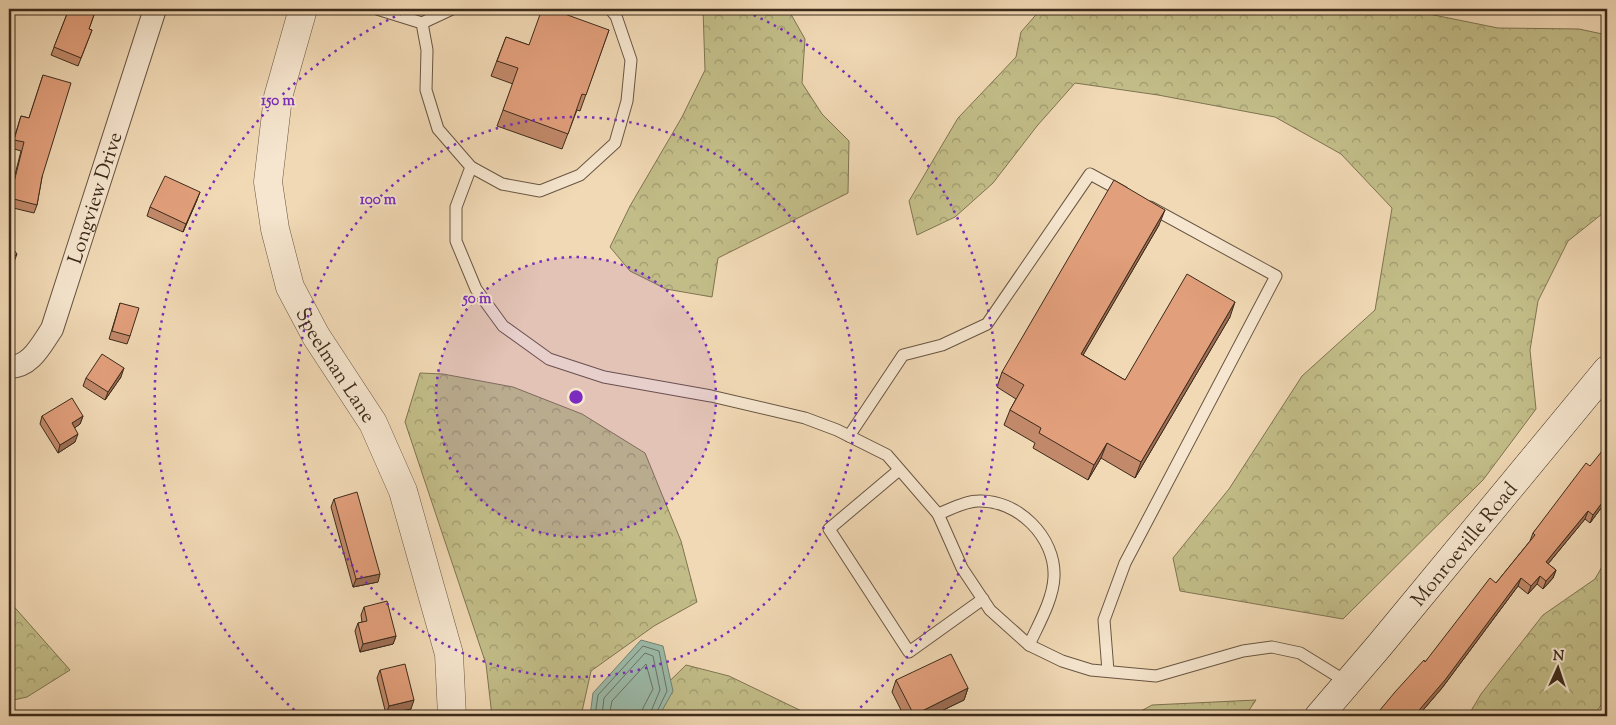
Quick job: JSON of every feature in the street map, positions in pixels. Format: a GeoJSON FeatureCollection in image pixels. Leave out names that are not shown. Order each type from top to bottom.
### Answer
{"type":"FeatureCollection","features":[{"type":"Feature","properties":{"kind":"street","name":"Longview Drive"},"geometry":{"type":"LineString","coordinates":[[9,366],[16,367],[32,359],[52,329],[154,9]]}},
{"type":"Feature","properties":{"kind":"street","name":"Speelman Lane"},"geometry":{"type":"LineString","coordinates":[[303,9],[278,97],[268,182],[275,229],[290,287],[316,336],[374,423],[403,491],[448,654],[452,716]]}},
{"type":"Feature","properties":{"kind":"street","name":"Monroeville Road"},"geometry":{"type":"LineString","coordinates":[[1322,715],[1607,370]]}},
{"type":"Feature","properties":{"kind":"lane"},"geometry":{"type":"LineString","coordinates":[[377,9],[422,24],[452,9]]}},
{"type":"Feature","properties":{"kind":"lane"},"geometry":{"type":"LineString","coordinates":[[422,24],[427,50],[426,90],[438,129],[471,167],[502,184],[540,190],[580,175],[615,143],[627,101],[631,60],[616,16],[610,9]]}},
{"type":"Feature","properties":{"kind":"lane"},"geometry":{"type":"LineString","coordinates":[[471,167],[456,207],[456,241],[476,289],[503,326],[549,359],[604,377],[711,396],[805,418],[849,436],[887,455],[938,514],[962,568],[990,610],[1029,645],[1062,661],[1091,670],[1156,676],[1243,651],[1272,647],[1300,653],[1349,683]]}},
{"type":"Feature","properties":{"kind":"lane"},"geometry":{"type":"LineString","coordinates":[[849,436],[903,355],[942,345],[988,324],[1090,174],[1276,276],[1125,563],[1104,620],[1108,672]]}},
{"type":"Feature","properties":{"kind":"lane"},"geometry":{"type":"LineString","coordinates":[[899,470],[830,529],[909,652],[983,599]]}},
{"type":"Feature","properties":{"kind":"lane"},"geometry":{"type":"LineString","coordinates":[[938,514],[977,501],[1001,505],[1022,516],[1042,533],[1050,552],[1054,577],[1045,610],[1029,645]]}},
{"type":"Feature","properties":{"kind":"green space"},"geometry":{"type":"Polygon","coordinates":[[[703,9],[788,9],[805,39],[802,83],[822,114],[849,141],[848,193],[718,258],[712,297],[666,289],[630,271],[610,247],[630,206],[682,117],[705,70],[703,9]]]}},
{"type":"Feature","properties":{"kind":"green space"},"geometry":{"type":"Polygon","coordinates":[[[1041,9],[1416,9],[1419,12],[1498,28],[1579,29],[1607,35],[1607,210],[1568,241],[1538,301],[1530,350],[1536,409],[1483,480],[1343,619],[1180,591],[1173,558],[1229,489],[1302,376],[1375,310],[1392,208],[1341,154],[1275,117],[1158,95],[1075,83],[1037,126],[993,183],[955,217],[917,235],[909,201],[958,118],[1016,57],[1021,32],[1041,9]]]}},
{"type":"Feature","properties":{"kind":"green space"},"geometry":{"type":"Polygon","coordinates":[[[420,373],[443,374],[513,387],[582,414],[645,453],[681,541],[697,602],[654,626],[591,671],[581,716],[492,716],[486,664],[405,422],[420,373]]]}},
{"type":"Feature","properties":{"kind":"green space"},"geometry":{"type":"Polygon","coordinates":[[[1607,558],[1607,696],[1594,716],[1468,716],[1481,694],[1543,615],[1595,579],[1607,558]]]}},
{"type":"Feature","properties":{"kind":"green space"},"geometry":{"type":"Polygon","coordinates":[[[9,601],[70,670],[27,697],[9,701],[9,601]]]}},
{"type":"Feature","properties":{"kind":"green space"},"geometry":{"type":"Polygon","coordinates":[[[686,665],[729,676],[812,716],[634,716],[686,665]]]}},
{"type":"Feature","properties":{"kind":"green space"},"geometry":{"type":"Polygon","coordinates":[[[1256,700],[1245,716],[1132,716],[1152,705],[1256,700]]]}},
{"type":"Feature","properties":{"kind":"water"},"geometry":{"type":"Polygon","coordinates":[[[641,640],[663,646],[673,691],[659,716],[590,716],[593,693],[641,640]]]}},
{"type":"Feature","properties":{"kind":"building"},"geometry":{"type":"Polygon","coordinates":[[[69,9],[96,9],[89,29],[92,30],[81,58],[54,47],[69,9]]]}},
{"type":"Feature","properties":{"kind":"building"},"geometry":{"type":"Polygon","coordinates":[[[542,9],[551,9],[609,30],[586,95],[582,94],[568,134],[503,110],[518,68],[497,61],[506,37],[529,45],[542,9]]]}},
{"type":"Feature","properties":{"kind":"building"},"geometry":{"type":"Polygon","coordinates":[[[43,75],[71,83],[42,177],[37,205],[10,198],[24,142],[14,140],[21,116],[29,118],[43,75]]]}},
{"type":"Feature","properties":{"kind":"building"},"geometry":{"type":"Polygon","coordinates":[[[165,176],[200,192],[186,224],[150,207],[165,176]]]}},
{"type":"Feature","properties":{"kind":"building"},"geometry":{"type":"Polygon","coordinates":[[[1114,180],[1165,210],[1081,354],[1125,380],[1187,274],[1235,302],[1141,462],[1107,443],[1094,465],[1039,433],[1041,428],[1010,410],[1024,385],[1002,372],[1114,180]]]}},
{"type":"Feature","properties":{"kind":"building"},"geometry":{"type":"Polygon","coordinates":[[[9,243],[17,254],[9,260],[9,243]]]}},
{"type":"Feature","properties":{"kind":"building"},"geometry":{"type":"Polygon","coordinates":[[[120,303],[139,308],[130,336],[112,331],[120,303]]]}},
{"type":"Feature","properties":{"kind":"building"},"geometry":{"type":"Polygon","coordinates":[[[102,354],[124,368],[108,392],[86,378],[102,354]]]}},
{"type":"Feature","properties":{"kind":"building"},"geometry":{"type":"Polygon","coordinates":[[[72,398],[83,416],[72,423],[78,434],[60,445],[42,416],[72,398]]]}},
{"type":"Feature","properties":{"kind":"building"},"geometry":{"type":"Polygon","coordinates":[[[9,414],[13,414],[12,441],[9,441],[9,414]]]}},
{"type":"Feature","properties":{"kind":"building"},"geometry":{"type":"Polygon","coordinates":[[[1607,445],[1607,496],[1593,515],[1588,511],[1546,562],[1556,570],[1546,581],[1540,576],[1531,586],[1521,578],[1445,680],[1414,716],[1375,716],[1424,660],[1425,662],[1490,578],[1496,583],[1535,535],[1533,533],[1586,463],[1590,466],[1607,445]]]}},
{"type":"Feature","properties":{"kind":"building"},"geometry":{"type":"Polygon","coordinates":[[[357,492],[380,574],[356,579],[334,499],[357,492]]]}},
{"type":"Feature","properties":{"kind":"building"},"geometry":{"type":"Polygon","coordinates":[[[387,601],[396,636],[363,644],[358,623],[367,621],[364,607],[387,601]]]}},
{"type":"Feature","properties":{"kind":"building"},"geometry":{"type":"Polygon","coordinates":[[[951,654],[968,688],[914,715],[896,680],[951,654]]]}},
{"type":"Feature","properties":{"kind":"building"},"geometry":{"type":"Polygon","coordinates":[[[405,664],[414,700],[389,706],[380,670],[405,664]]]}}]}
